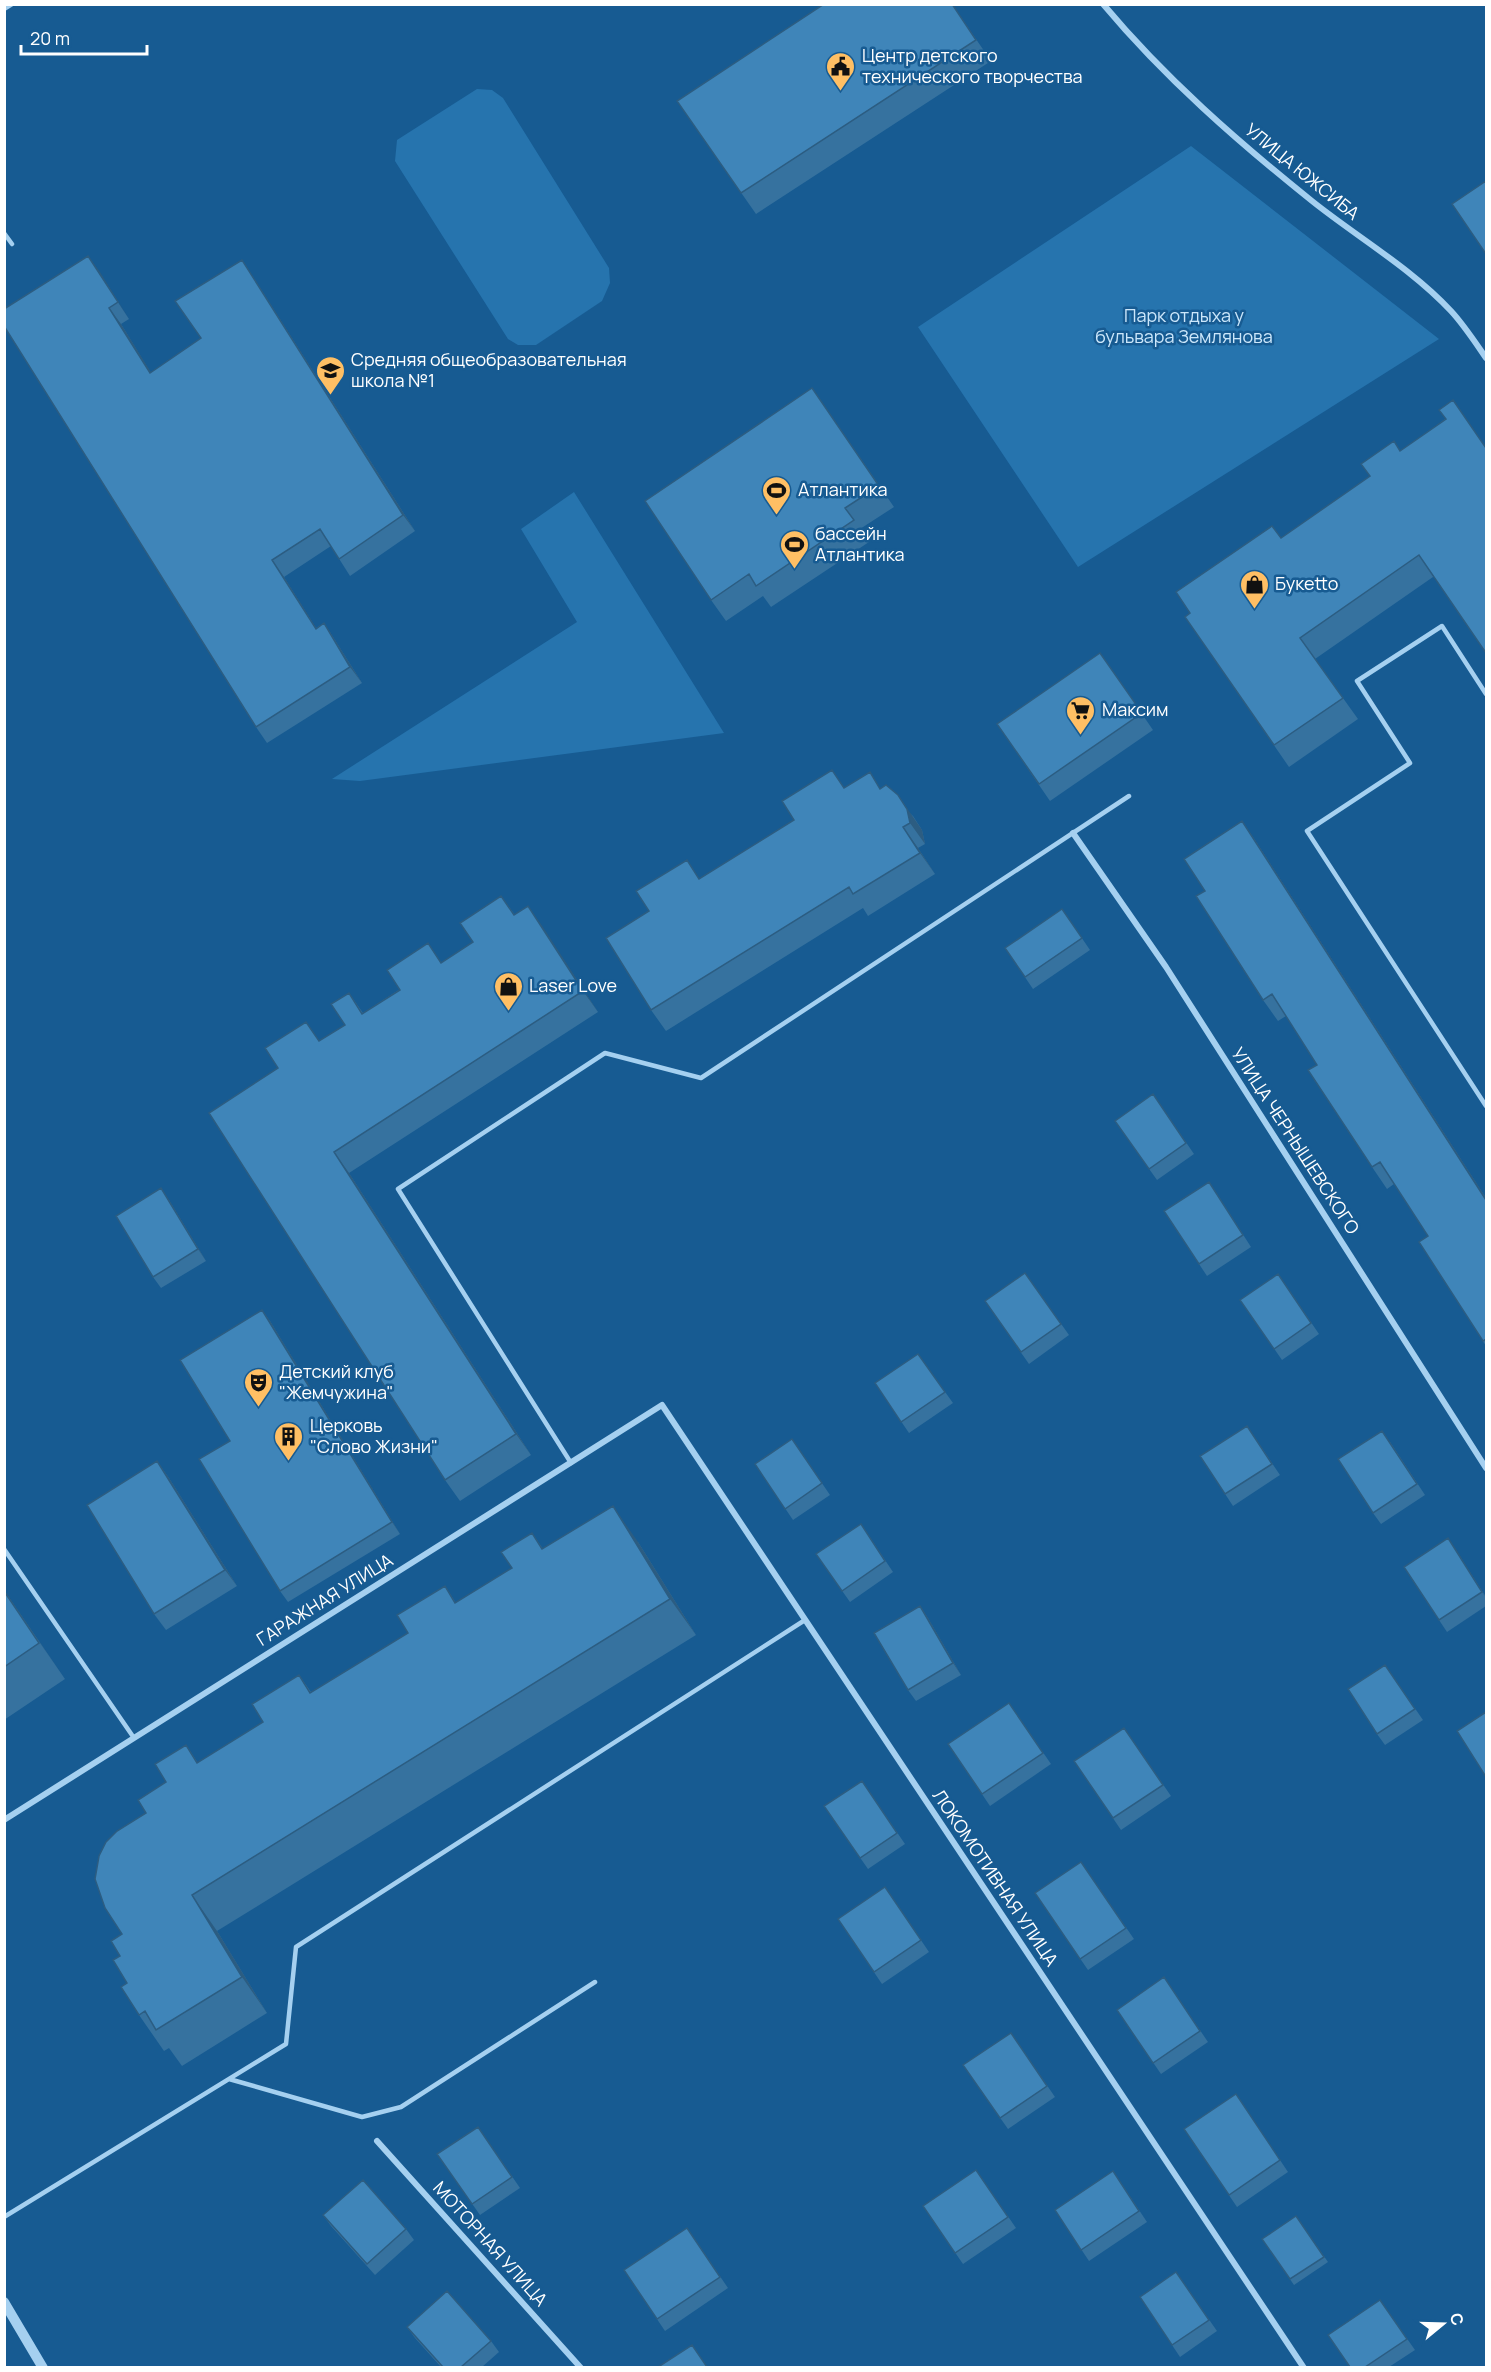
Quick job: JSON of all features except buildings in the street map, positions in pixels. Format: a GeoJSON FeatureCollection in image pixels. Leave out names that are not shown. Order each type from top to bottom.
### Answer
{"type":"FeatureCollection","features":[{"type":"Feature","properties":{"kind":"street","name":"УЛИЦА ЮЖСИБА"},"geometry":{"type":"LineString","coordinates":[[1103,4],[1145,54],[1233,136],[1451,310],[1486,358]]}},
{"type":"Feature","properties":{"kind":"street","name":"УЛИЦА ЧЕРНЫШЕВСКОГО"},"geometry":{"type":"LineString","coordinates":[[1073,833],[1172,977],[1486,1468]]}},
{"type":"Feature","properties":{"kind":"street","name":"ГАРАЖНАЯ УЛИЦА"},"geometry":{"type":"LineString","coordinates":[[4,1820],[662,1405]]}},
{"type":"Feature","properties":{"kind":"street","name":"ЛОКОМОТИВНАЯ УЛИЦА"},"geometry":{"type":"LineString","coordinates":[[662,1405],[1304,2367]]}},
{"type":"Feature","properties":{"kind":"street","name":"МОТОРНАЯ УЛИЦА"},"geometry":{"type":"LineString","coordinates":[[377,2141],[581,2367]]}},
{"type":"Feature","properties":{"kind":"street"},"geometry":{"type":"LineString","coordinates":[[4,2302],[43,2367]]}},
{"type":"Feature","properties":{"kind":"lane"},"geometry":{"type":"LineString","coordinates":[[4,9],[12,4]]}},
{"type":"Feature","properties":{"kind":"lane"},"geometry":{"type":"LineString","coordinates":[[4,233],[12,244]]}},
{"type":"Feature","properties":{"kind":"lane"},"geometry":{"type":"LineString","coordinates":[[1486,694],[1442,626],[1357,681],[1410,763],[1306,831],[1486,1106]]}},
{"type":"Feature","properties":{"kind":"lane"},"geometry":{"type":"LineString","coordinates":[[571,1463],[398,1189],[605,1053],[701,1078],[1129,796]]}},
{"type":"Feature","properties":{"kind":"lane"},"geometry":{"type":"LineString","coordinates":[[4,1549],[134,1738]]}},
{"type":"Feature","properties":{"kind":"lane"},"geometry":{"type":"LineString","coordinates":[[4,2217],[286,2044],[296,1947],[805,1620]]}},
{"type":"Feature","properties":{"kind":"lane"},"geometry":{"type":"LineString","coordinates":[[229,2079],[362,2117],[401,2107],[595,1982]]}},
{"type":"Feature","properties":{"kind":"green space"},"geometry":{"type":"Polygon","coordinates":[[[477,89],[492,90],[503,98],[609,268],[610,283],[602,301],[536,345],[518,345],[508,339],[395,161],[397,140],[477,89]]]}},
{"type":"Feature","properties":{"kind":"green space","name":"Парк отдыха у бульвара Землянова"},"geometry":{"type":"Polygon","coordinates":[[[1191,146],[1439,339],[1078,567],[918,327],[1191,146]]]}},
{"type":"Feature","properties":{"kind":"green space"},"geometry":{"type":"Polygon","coordinates":[[[574,492],[724,733],[360,781],[332,779],[577,622],[521,529],[574,492]]]}},
{"type":"Feature","properties":{"kind":"place","name":"Центр детского технического творчества"},"geometry":{"type":"Point","coordinates":[841,92]}},
{"type":"Feature","properties":{"kind":"place","name":"Средняя общеобразовательная школа №1"},"geometry":{"type":"Point","coordinates":[330,396]}},
{"type":"Feature","properties":{"kind":"place","name":"Атлантика"},"geometry":{"type":"Point","coordinates":[777,516]}},
{"type":"Feature","properties":{"kind":"place","name":"бассейн Атлантика"},"geometry":{"type":"Point","coordinates":[794,570]}},
{"type":"Feature","properties":{"kind":"place","name":"Букеttо"},"geometry":{"type":"Point","coordinates":[1254,610]}},
{"type":"Feature","properties":{"kind":"place","name":"Максим"},"geometry":{"type":"Point","coordinates":[1081,736]}},
{"type":"Feature","properties":{"kind":"place","name":"Laser Love"},"geometry":{"type":"Point","coordinates":[508,1012]}},
{"type":"Feature","properties":{"kind":"place","name":"Детский клуб \"Жемчужина\""},"geometry":{"type":"Point","coordinates":[258,1408]}},
{"type":"Feature","properties":{"kind":"place","name":"Церковь \"Слово Жизни\""},"geometry":{"type":"Point","coordinates":[289,1462]}}]}
